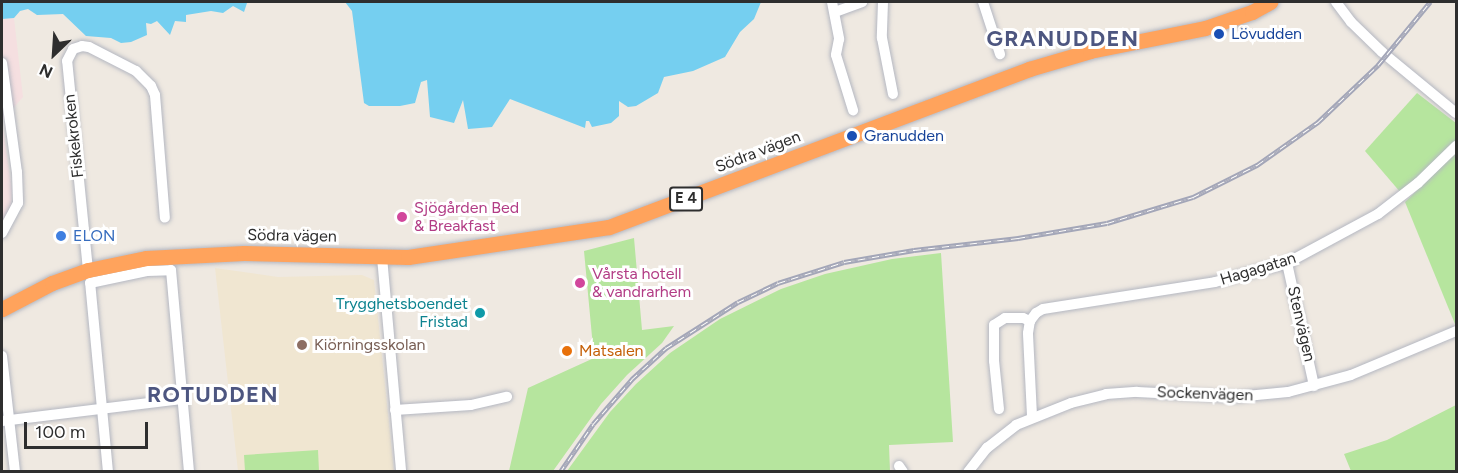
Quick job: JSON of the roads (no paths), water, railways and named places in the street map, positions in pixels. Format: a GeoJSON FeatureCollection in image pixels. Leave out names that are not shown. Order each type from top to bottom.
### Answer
{"type":"FeatureCollection","features":[{"type":"Feature","properties":{"kind":"highway","name":"Södra vägen"},"geometry":{"type":"LineString","coordinates":[[2,309],[52,283],[89,277],[146,258],[190,254],[428,256],[609,227],[1029,69],[1090,51],[1205,28],[1252,12],[1270,2]]}},
{"type":"Feature","properties":{"kind":"street"},"geometry":{"type":"LineString","coordinates":[[853,110],[836,56],[839,39],[833,7],[862,2]]}},
{"type":"Feature","properties":{"kind":"street"},"geometry":{"type":"LineString","coordinates":[[884,2],[882,38],[893,94]]}},
{"type":"Feature","properties":{"kind":"street"},"geometry":{"type":"LineString","coordinates":[[983,2],[1000,54]]}},
{"type":"Feature","properties":{"kind":"street"},"geometry":{"type":"LineString","coordinates":[[1336,2],[1351,22],[1382,52],[1456,113]]}},
{"type":"Feature","properties":{"kind":"street","name":"Fiskekroken"},"geometry":{"type":"LineString","coordinates":[[89,277],[67,61],[69,53],[77,47],[89,47],[136,71],[151,86],[155,95],[165,218]]}},
{"type":"Feature","properties":{"kind":"street"},"geometry":{"type":"LineString","coordinates":[[2,63],[5,111],[17,172],[18,202],[2,233]]}},
{"type":"Feature","properties":{"kind":"street","name":"Hagagatan"},"geometry":{"type":"LineString","coordinates":[[1030,321],[1043,309],[1189,287],[1287,263],[1378,214],[1418,183],[1456,146]]}},
{"type":"Feature","properties":{"kind":"street"},"geometry":{"type":"LineString","coordinates":[[382,257],[401,471]]}},
{"type":"Feature","properties":{"kind":"street","name":"Stenvägen"},"geometry":{"type":"LineString","coordinates":[[1287,263],[1314,386]]}},
{"type":"Feature","properties":{"kind":"street"},"geometry":{"type":"LineString","coordinates":[[108,471],[89,277],[171,270],[189,471]]}},
{"type":"Feature","properties":{"kind":"street"},"geometry":{"type":"LineString","coordinates":[[999,409],[994,361],[994,325],[1005,318],[1023,318],[1030,321],[1032,416]]}},
{"type":"Feature","properties":{"kind":"street","name":"Sockenvägen"},"geometry":{"type":"LineString","coordinates":[[968,471],[1003,433],[1032,416],[1106,394],[1154,391],[1262,396],[1314,386],[1402,356],[1456,332]]}},
{"type":"Feature","properties":{"kind":"street"},"geometry":{"type":"LineString","coordinates":[[2,356],[6,421],[15,471]]}},
{"type":"Feature","properties":{"kind":"street"},"geometry":{"type":"LineString","coordinates":[[395,410],[471,405],[507,397]]}},
{"type":"Feature","properties":{"kind":"street"},"geometry":{"type":"LineString","coordinates":[[6,421],[182,399]]}},
{"type":"Feature","properties":{"kind":"water"},"geometry":{"type":"Polygon","coordinates":[[[2,2],[247,3],[244,12],[233,6],[223,13],[211,11],[186,15],[186,22],[175,21],[170,35],[157,21],[151,24],[146,23],[147,35],[131,42],[121,43],[111,38],[86,36],[63,14],[37,15],[28,9],[20,11],[14,18],[2,19],[2,2]]]}},
{"type":"Feature","properties":{"kind":"water"},"geometry":{"type":"Polygon","coordinates":[[[345,2],[761,2],[754,19],[740,32],[725,57],[693,71],[664,77],[658,93],[636,106],[628,107],[619,101],[619,116],[611,123],[592,127],[589,121],[586,121],[585,128],[510,99],[492,127],[468,129],[463,100],[454,123],[430,117],[427,80],[421,82],[415,103],[400,106],[369,106],[364,103],[352,11],[345,2]]]}},
{"type":"Feature","properties":{"kind":"railway"},"geometry":{"type":"LineString","coordinates":[[560,472],[593,424],[632,379],[666,348],[738,302],[778,283],[844,262],[1107,223],[1193,197],[1257,165],[1318,122],[1378,65],[1430,2]]}},
{"type":"Feature","properties":{"kind":"place","name":"Lövudden"},"geometry":{"type":"Point","coordinates":[1219,34]}},
{"type":"Feature","properties":{"kind":"place","name":"Granudden"},"geometry":{"type":"Point","coordinates":[852,136]}},
{"type":"Feature","properties":{"kind":"place","name":"Sjögården Bed & Breakfast"},"geometry":{"type":"Point","coordinates":[402,217]}},
{"type":"Feature","properties":{"kind":"place","name":"ELON"},"geometry":{"type":"Point","coordinates":[61,236]}},
{"type":"Feature","properties":{"kind":"place","name":"Vårsta hotell & vandrarhem"},"geometry":{"type":"Point","coordinates":[580,283]}},
{"type":"Feature","properties":{"kind":"place","name":"Trygghetsboendet Fristad"},"geometry":{"type":"Point","coordinates":[480,313]}},
{"type":"Feature","properties":{"kind":"place","name":"Kiörningsskolan"},"geometry":{"type":"Point","coordinates":[302,345]}},
{"type":"Feature","properties":{"kind":"place","name":"Matsalen"},"geometry":{"type":"Point","coordinates":[567,351]}},
{"type":"Feature","properties":{"kind":"district","name":"GRANUDDEN"},"geometry":{"type":"Point","coordinates":[1063,39]}},
{"type":"Feature","properties":{"kind":"district","name":"ROTUDDEN"},"geometry":{"type":"Point","coordinates":[213,395]}}]}
